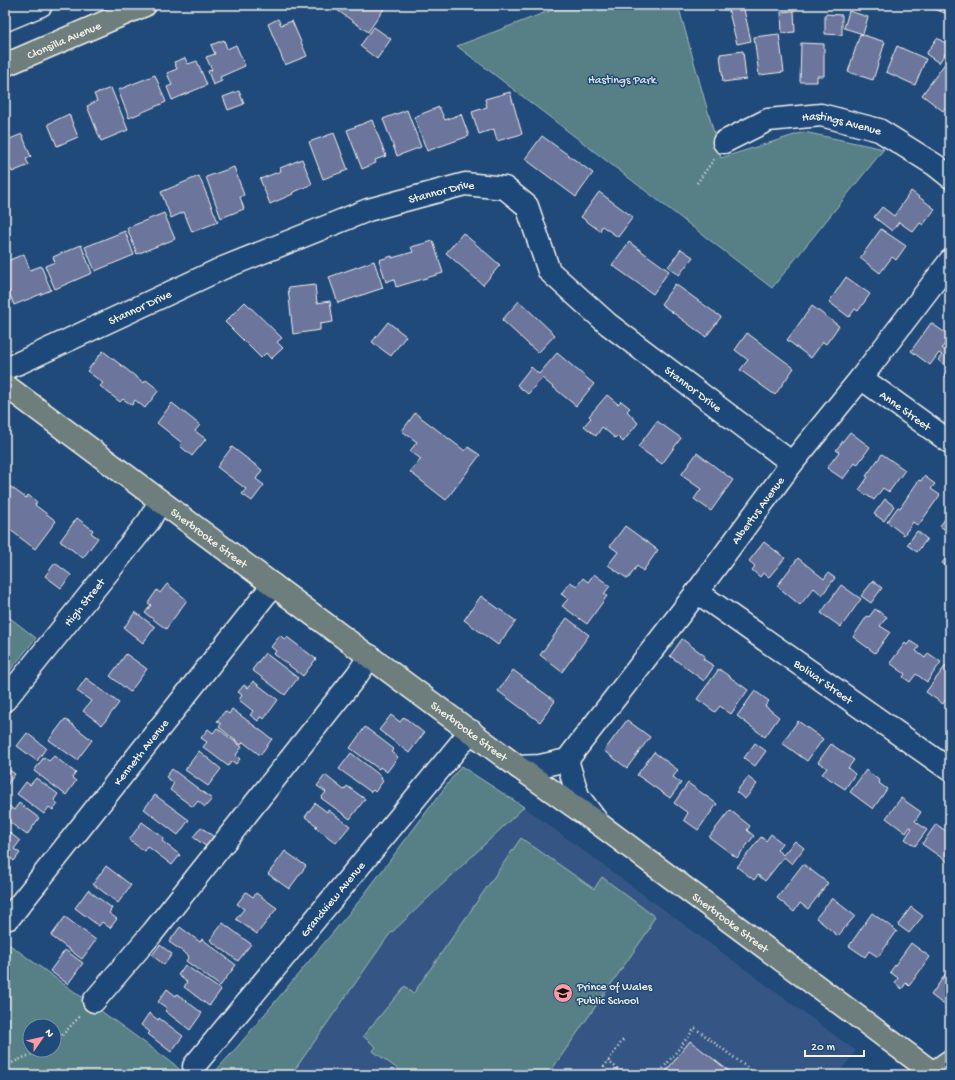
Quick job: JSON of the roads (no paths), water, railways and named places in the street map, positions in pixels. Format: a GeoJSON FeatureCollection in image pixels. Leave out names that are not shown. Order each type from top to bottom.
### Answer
{"type":"FeatureCollection","features":[{"type":"Feature","properties":{"kind":"main road","name":"Clonsilla Avenue"},"geometry":{"type":"LineString","coordinates":[[5,65],[145,5]]}},
{"type":"Feature","properties":{"kind":"main road","name":"Sherbrooke Street"},"geometry":{"type":"LineString","coordinates":[[5,385],[518,767],[599,824],[937,1071]]}},
{"type":"Feature","properties":{"kind":"street"},"geometry":{"type":"LineString","coordinates":[[5,20],[41,5]]}},
{"type":"Feature","properties":{"kind":"street","name":"Hastings Avenue"},"geometry":{"type":"LineString","coordinates":[[724,142],[768,120],[821,115],[879,130],[935,165],[950,177]]}},
{"type":"Feature","properties":{"kind":"street","name":"Stannor Drive"},"geometry":{"type":"LineString","coordinates":[[5,368],[19,363],[223,268],[368,210],[465,184],[505,188],[527,206],[548,271],[608,324],[792,463]]}},
{"type":"Feature","properties":{"kind":"street","name":"Albertus Avenue"},"geometry":{"type":"LineString","coordinates":[[567,760],[697,592],[792,463],[861,378],[950,261]]}},
{"type":"Feature","properties":{"kind":"street","name":"Anne Street"},"geometry":{"type":"LineString","coordinates":[[861,378],[950,442]]}},
{"type":"Feature","properties":{"kind":"street","name":"High Street"},"geometry":{"type":"LineString","coordinates":[[5,700],[149,521],[160,501]]}},
{"type":"Feature","properties":{"kind":"street","name":"Kenneth Avenue"},"geometry":{"type":"LineString","coordinates":[[9,918],[273,585]]}},
{"type":"Feature","properties":{"kind":"street","name":"Bolivar Street"},"geometry":{"type":"LineString","coordinates":[[697,592],[950,770]]}},
{"type":"Feature","properties":{"kind":"street"},"geometry":{"type":"LineString","coordinates":[[94,1001],[153,932],[357,675],[370,656]]}},
{"type":"Feature","properties":{"kind":"street","name":"Grandview Avenue"},"geometry":{"type":"LineString","coordinates":[[194,1066],[471,731]]}},
{"type":"Feature","properties":{"kind":"street"},"geometry":{"type":"LineString","coordinates":[[518,767],[540,766],[567,760],[578,796],[599,824]]}},
{"type":"Feature","properties":{"kind":"place","name":"Prince of Wales Public School"},"geometry":{"type":"Point","coordinates":[563,993]}},
{"type":"Feature","properties":{"kind":"park label","name":"Hastings Park"},"geometry":{"type":"Point","coordinates":[622,79]}}]}
